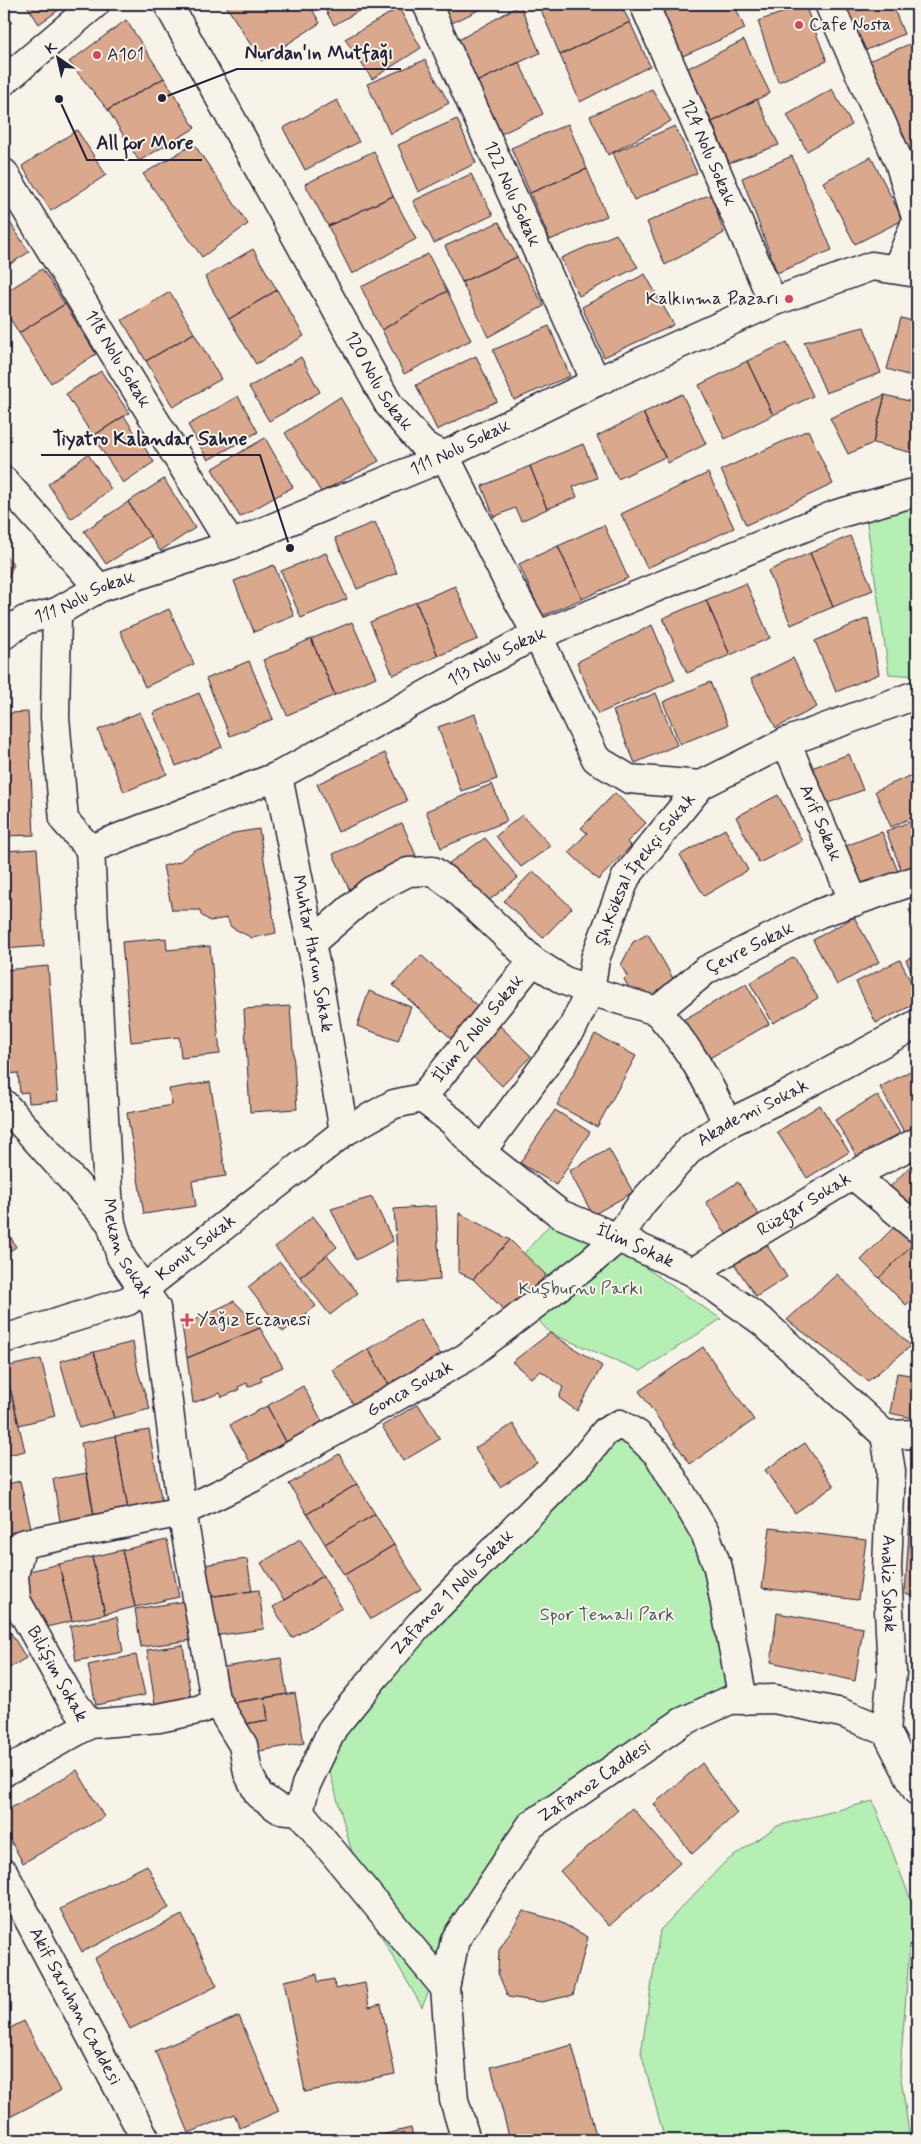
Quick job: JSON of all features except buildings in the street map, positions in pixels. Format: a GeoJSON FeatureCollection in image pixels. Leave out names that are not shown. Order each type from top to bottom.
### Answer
{"type":"FeatureCollection","features":[{"type":"Feature","properties":{"kind":"street"},"geometry":{"type":"LineString","coordinates":[[4,80],[95,4]]}},
{"type":"Feature","properties":{"kind":"street","name":"120 Nolu Sokak"},"geometry":{"type":"LineString","coordinates":[[168,4],[389,405],[424,446],[445,456]]}},
{"type":"Feature","properties":{"kind":"street","name":"122 Nolu Sokak"},"geometry":{"type":"LineString","coordinates":[[427,4],[596,382]]}},
{"type":"Feature","properties":{"kind":"street","name":"124 Nolu Sokak"},"geometry":{"type":"LineString","coordinates":[[644,4],[773,302]]}},
{"type":"Feature","properties":{"kind":"street"},"geometry":{"type":"LineString","coordinates":[[829,4],[899,162],[917,220],[907,271]]}},
{"type":"Feature","properties":{"kind":"street","name":"118 Nolu Sokak"},"geometry":{"type":"LineString","coordinates":[[4,173],[231,545]]}},
{"type":"Feature","properties":{"kind":"street","name":"111 Nolu Sokak"},"geometry":{"type":"LineString","coordinates":[[4,635],[25,620],[57,612],[99,588],[231,545],[445,456],[596,382],[773,302],[872,266],[907,271]]}},
{"type":"Feature","properties":{"kind":"street"},"geometry":{"type":"LineString","coordinates":[[445,456],[510,586],[538,636],[596,759],[629,779],[701,785]]}},
{"type":"Feature","properties":{"kind":"street"},"geometry":{"type":"LineString","coordinates":[[4,481],[99,588]]}},
{"type":"Feature","properties":{"kind":"street","name":"113 Nolu Sokak"},"geometry":{"type":"LineString","coordinates":[[90,848],[278,776],[522,642],[837,514],[909,494],[917,494]]}},
{"type":"Feature","properties":{"kind":"street"},"geometry":{"type":"LineString","coordinates":[[57,612],[55,717],[64,820],[90,848]]}},
{"type":"Feature","properties":{"kind":"street","name":"Şh.Köksal İpekçi Sokak"},"geometry":{"type":"LineString","coordinates":[[481,1152],[573,1027],[590,991],[595,959],[626,877],[701,785],[786,742],[916,697]]}},
{"type":"Feature","properties":{"kind":"street","name":"Arif Sokak"},"geometry":{"type":"LineString","coordinates":[[786,742],[854,902]]}},
{"type":"Feature","properties":{"kind":"street","name":"Muhtar Harun Sokak"},"geometry":{"type":"LineString","coordinates":[[278,776],[311,943],[344,1132]]}},
{"type":"Feature","properties":{"kind":"street","name":"Mekan Sokak"},"geometry":{"type":"LineString","coordinates":[[90,848],[108,1194],[112,1223],[121,1257],[156,1308],[182,1512],[215,1699]]}},
{"type":"Feature","properties":{"kind":"street"},"geometry":{"type":"LineString","coordinates":[[311,943],[371,891],[408,872],[432,872],[453,886],[533,961],[563,980],[590,991],[657,1011],[678,1035],[710,1083],[727,1124]]}},
{"type":"Feature","properties":{"kind":"street","name":"Çevre Sokak"},"geometry":{"type":"LineString","coordinates":[[657,1011],[706,970],[820,913],[917,880]]}},
{"type":"Feature","properties":{"kind":"street","name":"İlim 2 Nolu Sokak"},"geometry":{"type":"LineString","coordinates":[[422,1098],[533,961]]}},
{"type":"Feature","properties":{"kind":"street","name":"Akademi Sokak"},"geometry":{"type":"LineString","coordinates":[[618,1238],[642,1203],[691,1148],[727,1124],[786,1095],[917,1024]]}},
{"type":"Feature","properties":{"kind":"street"},"geometry":{"type":"LineString","coordinates":[[344,1132],[394,1104],[422,1098]]}},
{"type":"Feature","properties":{"kind":"street","name":"İlim Sokak"},"geometry":{"type":"LineString","coordinates":[[422,1098],[452,1121],[481,1152],[560,1214],[693,1272],[764,1324],[885,1435]]}},
{"type":"Feature","properties":{"kind":"street"},"geometry":{"type":"LineString","coordinates":[[4,1104],[112,1223]]}},
{"type":"Feature","properties":{"kind":"street","name":"Konut Sokak"},"geometry":{"type":"LineString","coordinates":[[4,1339],[128,1301],[344,1132]]}},
{"type":"Feature","properties":{"kind":"street","name":"Rüzgar Sokak"},"geometry":{"type":"LineString","coordinates":[[693,1272],[853,1175],[917,1142]]}},
{"type":"Feature","properties":{"kind":"street"},"geometry":{"type":"LineString","coordinates":[[853,1175],[917,1228]]}},
{"type":"Feature","properties":{"kind":"street","name":"Gonca Sokak"},"geometry":{"type":"LineString","coordinates":[[182,1512],[252,1478],[465,1358],[588,1264],[618,1238]]}},
{"type":"Feature","properties":{"kind":"street","name":"Zafanoz 1 Nolu Sokak"},"geometry":{"type":"LineString","coordinates":[[299,1811],[306,1785],[333,1728],[377,1674],[420,1624],[581,1462],[605,1432],[620,1424],[637,1434],[658,1454],[705,1533],[719,1577],[743,1700]]}},
{"type":"Feature","properties":{"kind":"street"},"geometry":{"type":"LineString","coordinates":[[885,1435],[917,1434]]}},
{"type":"Feature","properties":{"kind":"street","name":"Analiz Sokak"},"geometry":{"type":"LineString","coordinates":[[885,1435],[891,1471],[887,1568],[892,1673],[886,1730]]}},
{"type":"Feature","properties":{"kind":"street","name":"Bilişim Sokak"},"geometry":{"type":"LineString","coordinates":[[4,1772],[90,1724],[69,1696],[16,1600],[14,1575],[22,1544],[182,1512]]}},
{"type":"Feature","properties":{"kind":"street"},"geometry":{"type":"LineString","coordinates":[[90,1724],[159,1718],[202,1709],[215,1699],[243,1745],[248,1773],[260,1795],[278,1809],[299,1811],[446,1988]]}},
{"type":"Feature","properties":{"kind":"street","name":"Zafanoz Caddesi"},"geometry":{"type":"LineString","coordinates":[[466,2140],[454,2100],[446,1988],[455,1940],[531,1825],[682,1722],[730,1700],[774,1699],[842,1713],[886,1730]]}},
{"type":"Feature","properties":{"kind":"street"},"geometry":{"type":"LineString","coordinates":[[886,1730],[917,1791]]}},
{"type":"Feature","properties":{"kind":"street","name":"Akif Saruhan Caddesi"},"geometry":{"type":"LineString","coordinates":[[4,1873],[146,2140]]}},
{"type":"Feature","properties":{"kind":"green space"},"geometry":{"type":"Polygon","coordinates":[[[917,502],[917,676],[889,674],[866,517],[917,502]]]}},
{"type":"Feature","properties":{"kind":"green space","name":"Kuşburnu Parkı"},"geometry":{"type":"Polygon","coordinates":[[[562,1211],[721,1319],[641,1371],[550,1333],[501,1279],[562,1211]]]}},
{"type":"Feature","properties":{"kind":"green space","name":"Spor Temalı Park"},"geometry":{"type":"Polygon","coordinates":[[[629,1415],[674,1465],[739,1680],[531,1813],[478,1877],[422,2007],[369,1915],[328,1765],[370,1685],[556,1500],[596,1419],[629,1415]]]}},
{"type":"Feature","properties":{"kind":"green space"},"geometry":{"type":"Polygon","coordinates":[[[873,1801],[913,1906],[900,2071],[910,2140],[665,2140],[641,2053],[660,1930],[724,1863],[777,1826],[873,1801]]]}},
{"type":"Feature","properties":{"kind":"place","name":"Cafe Nosta"},"geometry":{"type":"Point","coordinates":[799,25]}},
{"type":"Feature","properties":{"kind":"place","name":"A101"},"geometry":{"type":"Point","coordinates":[97,55]}},
{"type":"Feature","properties":{"kind":"place","name":"Nurdan'ın Mutfağı"},"geometry":{"type":"Point","coordinates":[162,98]}},
{"type":"Feature","properties":{"kind":"place","name":"All for More"},"geometry":{"type":"Point","coordinates":[59,99]}},
{"type":"Feature","properties":{"kind":"place","name":"Kalkınma Pazarı"},"geometry":{"type":"Point","coordinates":[789,299]}},
{"type":"Feature","properties":{"kind":"place","name":"Tiyatro Kalandar Sahne"},"geometry":{"type":"Point","coordinates":[290,548]}},
{"type":"Feature","properties":{"kind":"place","name":"Yağız Eczanesi"},"geometry":{"type":"Point","coordinates":[187,1320]}}]}
